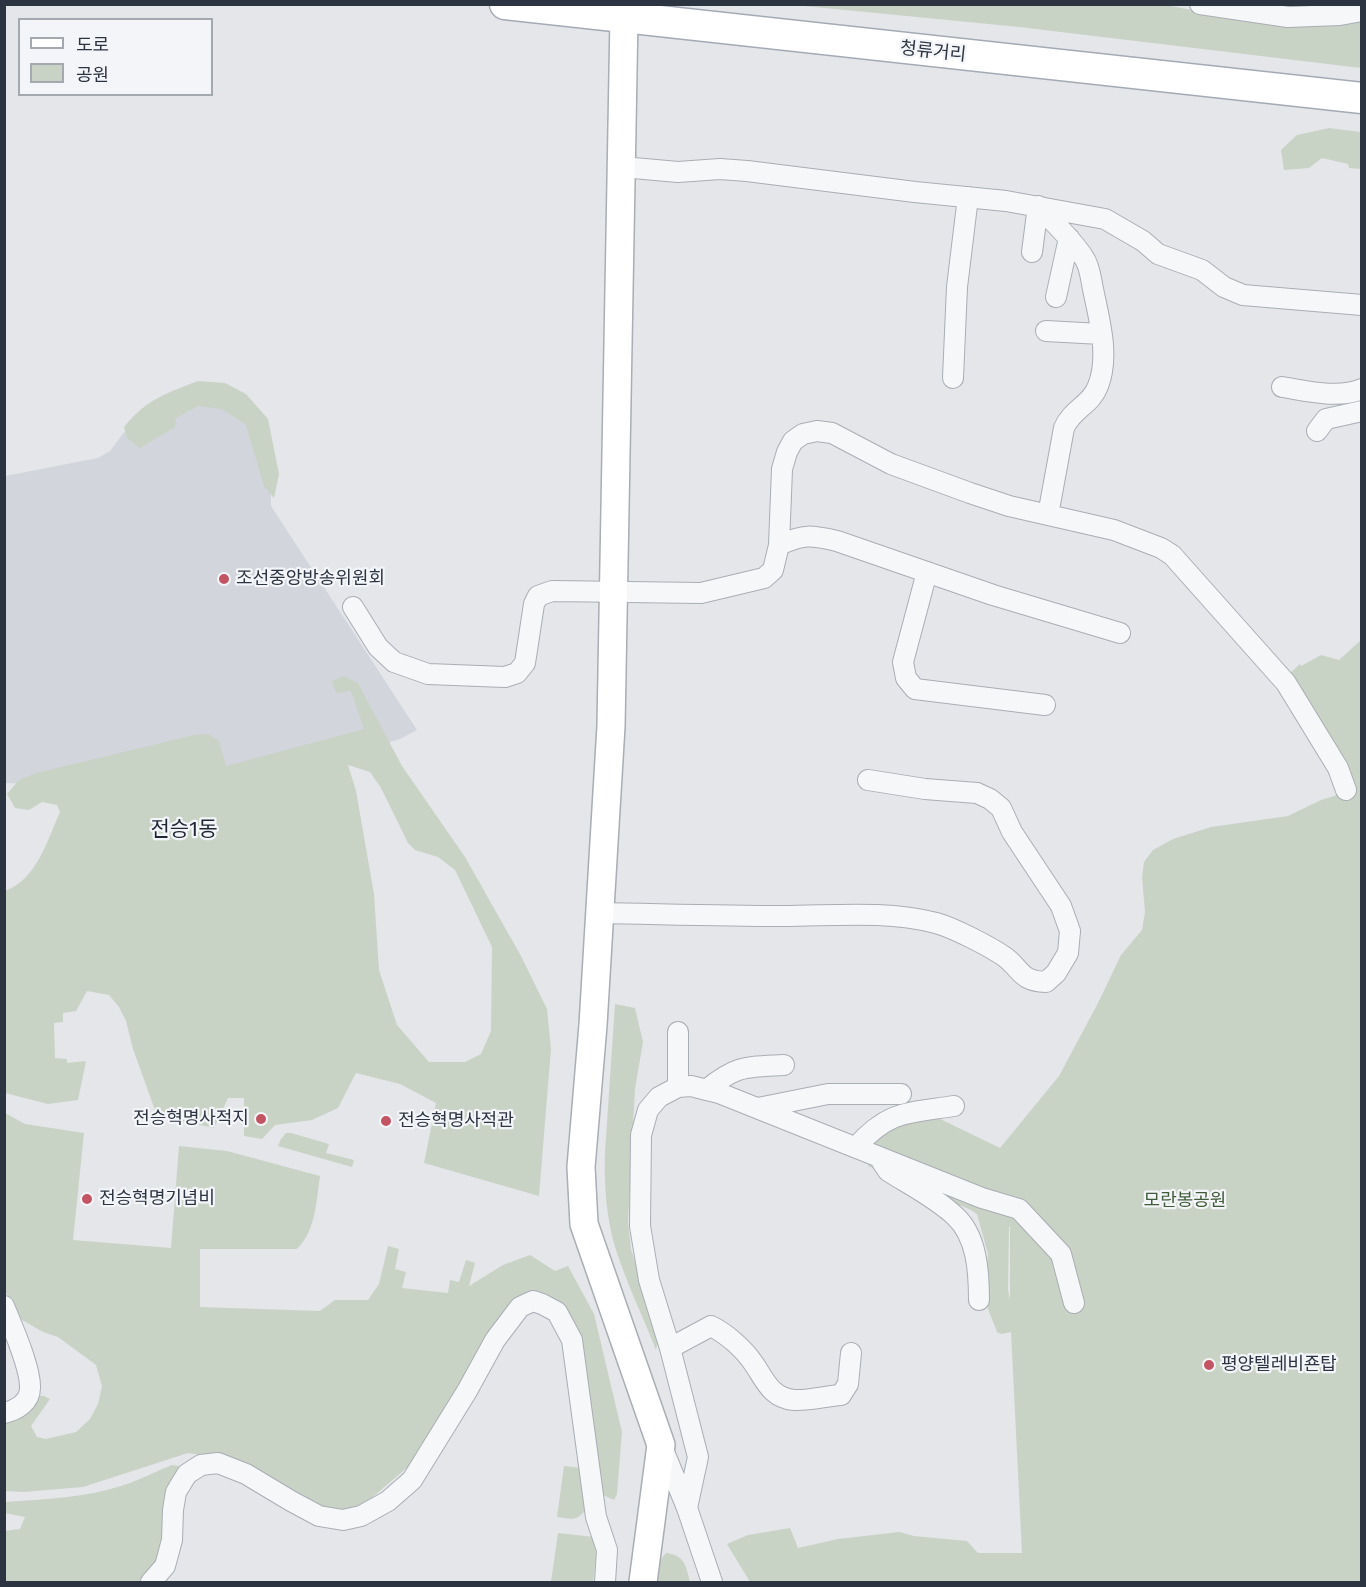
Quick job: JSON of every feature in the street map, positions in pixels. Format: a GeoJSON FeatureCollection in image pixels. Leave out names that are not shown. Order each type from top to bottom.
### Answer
{"type":"FeatureCollection","features":[{"type":"Feature","properties":{"kind":"main road","name":"청류거리"},"geometry":{"type":"LineString","coordinates":[[505,4],[624,10],[1362,98]]}},
{"type":"Feature","properties":{"kind":"main road"},"geometry":{"type":"LineString","coordinates":[[624,10],[611,726],[593,1024],[581,1167],[584,1224],[661,1445],[643,1582]]}},
{"type":"Feature","properties":{"kind":"street"},"geometry":{"type":"LineString","coordinates":[[1200,4],[1288,18],[1340,15],[1362,11]]}},
{"type":"Feature","properties":{"kind":"street"},"geometry":{"type":"LineString","coordinates":[[622,167],[678,172],[720,169],[747,171],[1038,206],[1105,219],[1143,241],[1158,254],[1202,270],[1224,287],[1243,295],[1362,304]]}},
{"type":"Feature","properties":{"kind":"street"},"geometry":{"type":"LineString","coordinates":[[953,378],[957,286],[968,197]]}},
{"type":"Feature","properties":{"kind":"street"},"geometry":{"type":"LineString","coordinates":[[1038,206],[1069,238],[1086,260],[1101,334],[1103,364],[1098,386],[1087,403],[1069,417],[1064,428],[1048,515]]}},
{"type":"Feature","properties":{"kind":"street"},"geometry":{"type":"LineString","coordinates":[[1032,252],[1038,206]]}},
{"type":"Feature","properties":{"kind":"street"},"geometry":{"type":"LineString","coordinates":[[1056,297],[1069,238]]}},
{"type":"Feature","properties":{"kind":"street"},"geometry":{"type":"LineString","coordinates":[[1046,331],[1101,334]]}},
{"type":"Feature","properties":{"kind":"street"},"geometry":{"type":"LineString","coordinates":[[1282,387],[1341,393],[1352,393],[1362,389]]}},
{"type":"Feature","properties":{"kind":"street"},"geometry":{"type":"LineString","coordinates":[[1317,430],[1326,419],[1362,411]]}},
{"type":"Feature","properties":{"kind":"street"},"geometry":{"type":"LineString","coordinates":[[353,607],[378,647],[394,662],[428,674],[505,677],[517,673],[525,663],[534,604],[538,596],[552,591],[701,593],[764,578],[773,570],[779,545],[782,469],[787,452],[793,441],[802,435],[817,431],[832,433],[891,464],[970,493],[1009,506],[1114,530],[1161,548],[1172,555],[1286,683],[1338,768],[1346,790]]}},
{"type":"Feature","properties":{"kind":"street"},"geometry":{"type":"LineString","coordinates":[[779,545],[797,537],[811,535],[837,541],[1026,605],[1120,633]]}},
{"type":"Feature","properties":{"kind":"street"},"geometry":{"type":"LineString","coordinates":[[927,572],[903,662],[906,678],[915,689],[1045,705]]}},
{"type":"Feature","properties":{"kind":"street"},"geometry":{"type":"LineString","coordinates":[[600,914],[782,916],[851,914],[906,918],[937,924],[965,936],[1005,958],[1023,976],[1033,982],[1046,982],[1056,973],[1068,953],[1070,931],[1061,906],[1012,832],[1001,808],[977,793],[925,789],[868,780]]}},
{"type":"Feature","properties":{"kind":"street"},"geometry":{"type":"LineString","coordinates":[[678,1032],[678,1087]]}},
{"type":"Feature","properties":{"kind":"street"},"geometry":{"type":"LineString","coordinates":[[706,1090],[724,1076],[744,1067],[784,1065]]}},
{"type":"Feature","properties":{"kind":"street"},"geometry":{"type":"LineString","coordinates":[[687,1508],[698,1457],[670,1348],[649,1280],[640,1227],[641,1135],[648,1110],[659,1097],[678,1087],[691,1086],[706,1090],[877,1154],[982,1198],[1019,1209],[1061,1254],[1074,1303]]}},
{"type":"Feature","properties":{"kind":"street"},"geometry":{"type":"LineString","coordinates":[[758,1108],[828,1094],[901,1094]]}},
{"type":"Feature","properties":{"kind":"street"},"geometry":{"type":"LineString","coordinates":[[856,1147],[871,1130],[898,1114],[954,1106]]}},
{"type":"Feature","properties":{"kind":"street"},"geometry":{"type":"LineString","coordinates":[[877,1154],[888,1171],[956,1217],[970,1240],[979,1272],[979,1300]]}},
{"type":"Feature","properties":{"kind":"street"},"geometry":{"type":"LineString","coordinates":[[151,1582],[165,1566],[172,1540],[176,1492],[187,1474],[201,1465],[218,1463],[246,1474],[319,1515],[343,1520],[361,1516],[388,1501],[412,1480],[495,1341],[520,1307],[532,1301],[557,1312],[572,1340],[596,1517],[607,1550],[605,1582]]}},
{"type":"Feature","properties":{"kind":"street"},"geometry":{"type":"LineString","coordinates":[[4,1306],[28,1372],[30,1389],[26,1401],[13,1411],[4,1413]]}},
{"type":"Feature","properties":{"kind":"street"},"geometry":{"type":"LineString","coordinates":[[670,1348],[711,1326],[722,1332],[753,1362],[776,1395],[793,1400],[841,1395],[848,1384],[851,1353]]}},
{"type":"Feature","properties":{"kind":"street"},"geometry":{"type":"LineString","coordinates":[[661,1445],[687,1508],[712,1582]]}},
{"type":"Feature","properties":{"kind":"shaded area"},"geometry":{"type":"Polygon","coordinates":[[[202,389],[270,438],[271,506],[417,730],[400,739],[383,744],[223,770],[31,784],[5,783],[5,476],[98,458],[110,451],[134,419],[202,389]]]}},
{"type":"Feature","properties":{"kind":"green space"},"geometry":{"type":"Polygon","coordinates":[[[1160,4],[1246,20],[1361,19],[1361,68],[1019,27],[794,5],[1160,4]]]}},
{"type":"Feature","properties":{"kind":"green space"},"geometry":{"type":"Polygon","coordinates":[[[1329,128],[1361,132],[1361,169],[1349,168],[1348,164],[1322,158],[1309,168],[1284,170],[1281,150],[1297,135],[1329,128]]]}},
{"type":"Feature","properties":{"kind":"green space"},"geometry":{"type":"Polygon","coordinates":[[[198,381],[225,383],[246,394],[268,419],[279,474],[274,498],[264,486],[246,425],[222,409],[198,406],[176,418],[175,427],[140,448],[127,438],[124,427],[141,410],[166,394],[198,381]]]}},
{"type":"Feature","properties":{"kind":"green space","name":"모란봉공원"},"geometry":{"type":"Polygon","coordinates":[[[1361,640],[1361,1582],[750,1582],[727,1544],[748,1535],[790,1528],[798,1548],[838,1539],[899,1532],[914,1536],[967,1541],[978,1553],[1022,1553],[1011,1332],[1001,1334],[997,1332],[985,1301],[988,1254],[977,1214],[868,1166],[875,1149],[870,1146],[870,1135],[928,1113],[1000,1148],[1059,1076],[1121,955],[1142,930],[1145,912],[1142,877],[1144,862],[1153,850],[1173,839],[1211,827],[1288,816],[1337,795],[1350,781],[1289,674],[1300,664],[1301,666],[1321,655],[1339,660],[1361,640]],[[1010,1227],[1008,1290],[1010,1300],[1010,1227]]]}},
{"type":"Feature","properties":{"kind":"green space"},"geometry":{"type":"Polygon","coordinates":[[[344,676],[358,683],[402,766],[465,857],[521,956],[547,1009],[551,1049],[539,1196],[424,1163],[436,1103],[400,1084],[356,1073],[338,1108],[312,1120],[275,1125],[262,1139],[244,1136],[244,1098],[228,1098],[214,1128],[167,1118],[156,1113],[133,1049],[126,1021],[119,1007],[109,995],[87,991],[76,1011],[63,1013],[63,1022],[54,1023],[55,1058],[67,1059],[67,1063],[86,1061],[78,1100],[48,1104],[5,1093],[5,891],[25,878],[40,858],[60,812],[57,805],[42,802],[29,810],[15,808],[7,794],[19,780],[36,773],[194,735],[208,734],[219,741],[226,766],[364,729],[351,691],[336,693],[332,681],[344,676]],[[348,765],[356,791],[374,894],[379,970],[397,1025],[429,1062],[465,1062],[481,1054],[491,1031],[492,947],[455,870],[438,857],[415,850],[408,843],[381,788],[370,772],[348,765]]]}},
{"type":"Feature","properties":{"kind":"green space"},"geometry":{"type":"Polygon","coordinates":[[[615,1004],[635,1008],[643,1042],[635,1089],[628,1222],[631,1249],[658,1340],[656,1350],[616,1250],[606,1201],[605,1152],[615,1004]]]}},
{"type":"Feature","properties":{"kind":"green space"},"geometry":{"type":"Polygon","coordinates":[[[5,1113],[25,1124],[84,1133],[73,1240],[171,1248],[179,1146],[227,1151],[320,1176],[312,1224],[297,1249],[200,1249],[200,1307],[320,1311],[335,1300],[368,1300],[379,1284],[388,1246],[399,1249],[395,1269],[406,1272],[402,1288],[448,1293],[450,1280],[459,1282],[466,1260],[475,1263],[469,1286],[503,1265],[530,1255],[555,1271],[568,1266],[594,1314],[622,1432],[617,1494],[614,1500],[603,1495],[580,1338],[530,1295],[409,1466],[355,1512],[336,1513],[221,1458],[188,1453],[83,1487],[23,1492],[5,1491],[5,1424],[18,1415],[34,1395],[44,1396],[50,1399],[31,1426],[37,1437],[46,1439],[76,1432],[90,1419],[98,1404],[102,1386],[96,1365],[58,1337],[43,1332],[17,1317],[5,1290],[5,1113]]]}},
{"type":"Feature","properties":{"kind":"green space"},"geometry":{"type":"Polygon","coordinates":[[[286,1133],[329,1144],[326,1153],[354,1160],[352,1167],[278,1146],[286,1133]]]}},
{"type":"Feature","properties":{"kind":"green space"},"geometry":{"type":"Polygon","coordinates":[[[172,1465],[179,1466],[167,1487],[168,1516],[160,1564],[145,1582],[5,1582],[4,1531],[20,1529],[25,1517],[5,1513],[5,1502],[95,1493],[130,1483],[172,1465]]]}},
{"type":"Feature","properties":{"kind":"green space"},"geometry":{"type":"Polygon","coordinates":[[[564,1466],[581,1468],[586,1509],[580,1516],[573,1519],[557,1517],[564,1466]]]}},
{"type":"Feature","properties":{"kind":"green space"},"geometry":{"type":"Polygon","coordinates":[[[558,1533],[594,1537],[596,1557],[593,1582],[551,1582],[558,1533]]]}},
{"type":"Feature","properties":{"kind":"green space"},"geometry":{"type":"Polygon","coordinates":[[[666,1553],[677,1556],[684,1562],[690,1582],[655,1582],[657,1564],[666,1553]]]}},
{"type":"Feature","properties":{"kind":"place","name":"조선중앙방송위원회"},"geometry":{"type":"Point","coordinates":[224,579]}},
{"type":"Feature","properties":{"kind":"place","name":"전승혁명사적지"},"geometry":{"type":"Point","coordinates":[261,1119]}},
{"type":"Feature","properties":{"kind":"place","name":"전승혁명사적관"},"geometry":{"type":"Point","coordinates":[386,1121]}},
{"type":"Feature","properties":{"kind":"place","name":"전승혁명기념비"},"geometry":{"type":"Point","coordinates":[87,1199]}},
{"type":"Feature","properties":{"kind":"place","name":"평양텔레비죤탑"},"geometry":{"type":"Point","coordinates":[1209,1365]}},
{"type":"Feature","properties":{"kind":"district","name":"전승1동"},"geometry":{"type":"Point","coordinates":[184,830]}}]}
